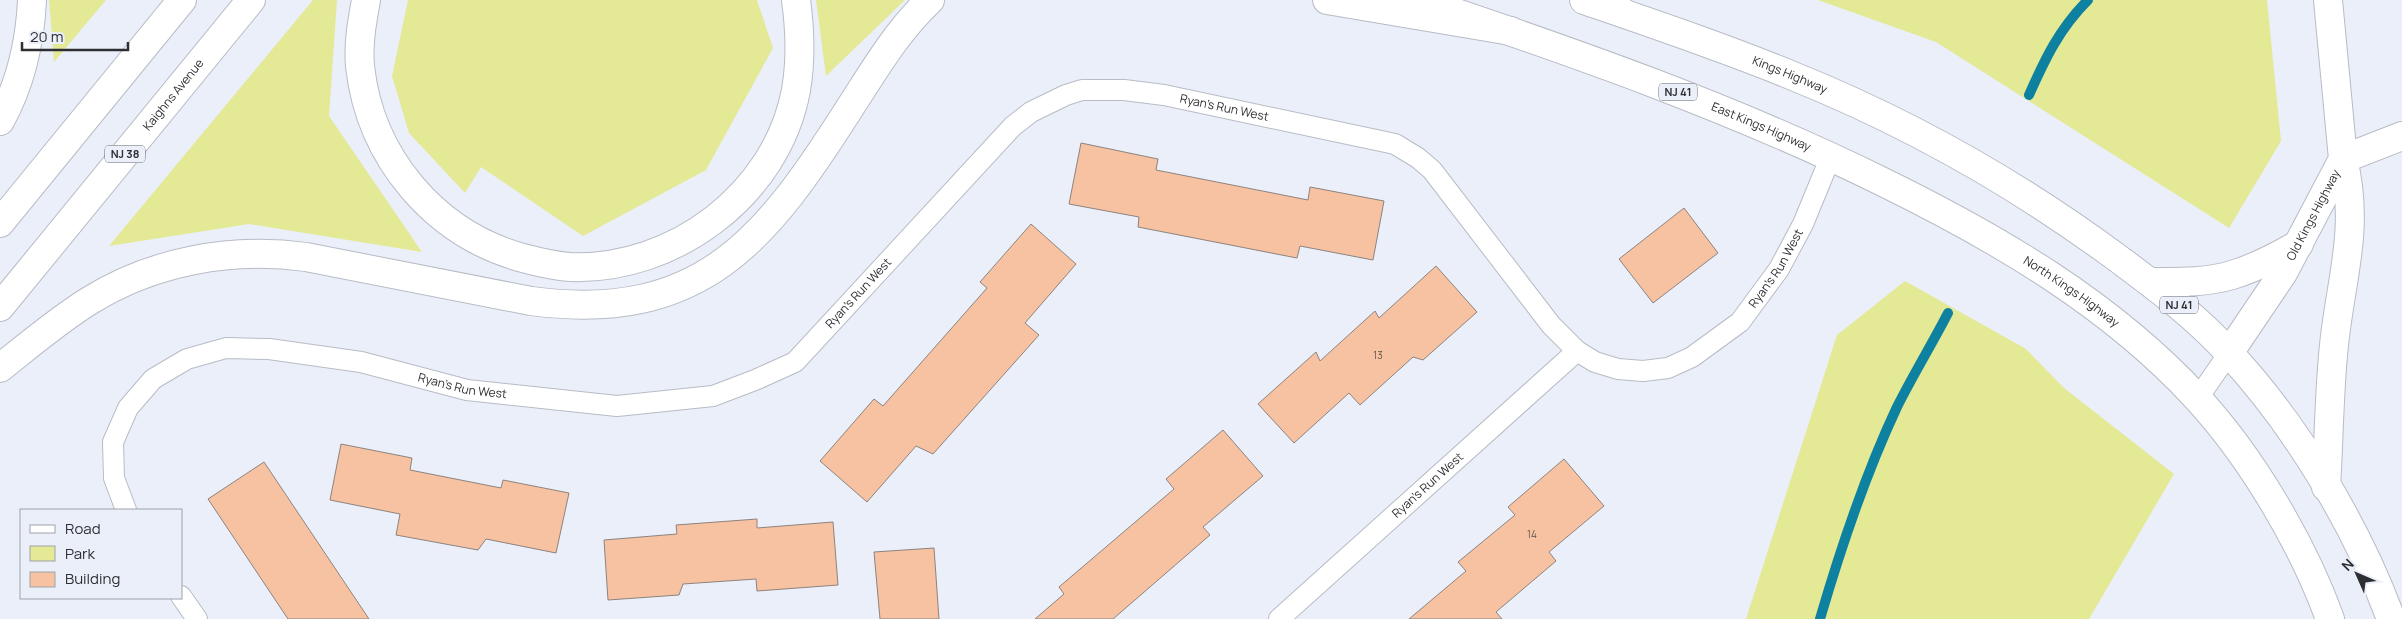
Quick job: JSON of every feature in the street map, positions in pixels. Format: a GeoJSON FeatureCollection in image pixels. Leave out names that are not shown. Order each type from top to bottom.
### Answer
{"type":"FeatureCollection","features":[{"type":"Feature","properties":{"kind":"main road"},"geometry":{"type":"LineString","coordinates":[[0,121],[9,105],[22,70],[31,23],[32,0]]}},
{"type":"Feature","properties":{"kind":"main road"},"geometry":{"type":"LineString","coordinates":[[0,222],[182,0]]}},
{"type":"Feature","properties":{"kind":"main road","name":"Kaighns Avenue"},"geometry":{"type":"LineString","coordinates":[[0,307],[251,0]]}},
{"type":"Feature","properties":{"kind":"main road"},"geometry":{"type":"LineString","coordinates":[[366,0],[360,32],[360,65],[365,95],[376,131],[392,160],[410,186],[436,213],[474,239],[502,252],[568,267],[598,267],[629,262],[657,253],[686,238],[734,203],[756,179],[772,153],[785,125],[796,91],[799,20],[796,0]]}},
{"type":"Feature","properties":{"kind":"main road"},"geometry":{"type":"LineString","coordinates":[[0,368],[89,301],[128,281],[154,271],[204,258],[274,253],[306,257],[531,301],[566,306],[602,306],[639,300],[677,288],[710,271],[742,249],[771,221],[818,159],[894,40],[930,0]]}},
{"type":"Feature","properties":{"kind":"main road"},"geometry":{"type":"LineString","coordinates":[[1327,0],[1511,31]]}},
{"type":"Feature","properties":{"kind":"main road","name":"East Kings Highway"},"geometry":{"type":"LineString","coordinates":[[1418,0],[1628,72],[1731,113],[1831,156],[1930,205]]}},
{"type":"Feature","properties":{"kind":"main road","name":"Kings Highway"},"geometry":{"type":"LineString","coordinates":[[1584,0],[1615,7],[1794,76],[1886,118],[1986,171],[2045,207],[2150,282]]}},
{"type":"Feature","properties":{"kind":"main road","name":"Old Kings Highway"},"geometry":{"type":"LineString","coordinates":[[2229,353],[2299,244],[2343,159],[2328,0]]}},
{"type":"Feature","properties":{"kind":"main road"},"geometry":{"type":"LineString","coordinates":[[2326,487],[2334,346],[2351,226],[2348,183],[2343,159],[2402,136]]}},
{"type":"Feature","properties":{"kind":"main road","name":"North Kings Highway"},"geometry":{"type":"LineString","coordinates":[[1930,205],[1998,242],[2052,276],[2102,312],[2152,354],[2198,398],[2232,440],[2294,538],[2320,590],[2330,619]]}},
{"type":"Feature","properties":{"kind":"main road"},"geometry":{"type":"LineString","coordinates":[[2150,282],[2204,280],[2230,276],[2273,258],[2299,244]]}},
{"type":"Feature","properties":{"kind":"main road","name":"NJ 41"},"geometry":{"type":"LineString","coordinates":[[2150,282],[2203,327],[2229,353],[2272,404],[2303,448],[2326,487],[2367,564],[2391,619]]}},
{"type":"Feature","properties":{"kind":"lane","name":"Ryan's Run West"},"geometry":{"type":"LineString","coordinates":[[126,509],[114,478],[113,442],[128,408],[153,379],[188,360],[226,348],[269,350],[361,362],[468,390],[617,406],[713,396],[796,362],[1013,126],[1046,103],[1082,90],[1124,90],[1164,94],[1395,144],[1418,158],[1432,170],[1551,325],[1577,351],[1595,362],[1618,369],[1643,372],[1668,368],[1692,357],[1734,327],[1761,296],[1780,269],[1803,224],[1831,156]]}},
{"type":"Feature","properties":{"kind":"lane","name":"Ryan's Run West"},"geometry":{"type":"LineString","coordinates":[[1279,619],[1577,351]]}},
{"type":"Feature","properties":{"kind":"lane"},"geometry":{"type":"LineString","coordinates":[[2198,398],[2229,353]]}},
{"type":"Feature","properties":{"kind":"lane"},"geometry":{"type":"LineString","coordinates":[[182,598],[196,619]]}},
{"type":"Feature","properties":{"kind":"green space"},"geometry":{"type":"Polygon","coordinates":[[[49,0],[106,0],[54,62],[49,0]]]}},
{"type":"Feature","properties":{"kind":"green space"},"geometry":{"type":"Polygon","coordinates":[[[313,0],[337,0],[329,116],[422,252],[249,224],[109,246],[313,0]]]}},
{"type":"Feature","properties":{"kind":"green space"},"geometry":{"type":"Polygon","coordinates":[[[408,0],[757,0],[773,48],[706,170],[583,236],[481,167],[465,193],[409,133],[392,76],[408,0]]]}},
{"type":"Feature","properties":{"kind":"green space"},"geometry":{"type":"Polygon","coordinates":[[[816,0],[905,0],[826,76],[816,0]]]}},
{"type":"Feature","properties":{"kind":"green space"},"geometry":{"type":"Polygon","coordinates":[[[1818,0],[2267,0],[2281,141],[2229,228],[1936,42],[1818,0]]]}},
{"type":"Feature","properties":{"kind":"green space"},"geometry":{"type":"Polygon","coordinates":[[[1905,281],[2026,349],[2064,388],[2174,474],[2089,619],[1746,619],[1837,335],[1905,281]]]}},
{"type":"Feature","properties":{"kind":"building"},"geometry":{"type":"Polygon","coordinates":[[[1081,143],[1158,159],[1156,170],[1308,200],[1310,187],[1384,201],[1373,260],[1300,246],[1297,258],[1138,227],[1139,217],[1069,204],[1081,143]]]}},
{"type":"Feature","properties":{"kind":"building"},"geometry":{"type":"Polygon","coordinates":[[[1684,208],[1718,253],[1653,303],[1619,259],[1684,208]]]}},
{"type":"Feature","properties":{"kind":"building"},"geometry":{"type":"Polygon","coordinates":[[[1031,224],[1076,264],[1025,323],[1039,335],[933,454],[916,446],[867,502],[820,461],[874,399],[883,406],[987,288],[980,282],[1031,224]]]}},
{"type":"Feature","properties":{"kind":"building"},"geometry":{"type":"Polygon","coordinates":[[[1436,266],[1477,312],[1423,360],[1413,357],[1360,405],[1349,393],[1294,443],[1258,404],[1316,352],[1320,361],[1375,311],[1379,318],[1436,266]]]}},
{"type":"Feature","properties":{"kind":"building"},"geometry":{"type":"Polygon","coordinates":[[[1223,430],[1263,476],[1203,527],[1210,535],[1113,619],[1035,619],[1064,594],[1059,587],[1174,489],[1166,479],[1223,430]]]}},
{"type":"Feature","properties":{"kind":"building"},"geometry":{"type":"Polygon","coordinates":[[[341,444],[412,458],[410,470],[501,488],[503,480],[569,493],[556,553],[486,539],[478,550],[396,535],[400,514],[330,500],[341,444]]]}},
{"type":"Feature","properties":{"kind":"building"},"geometry":{"type":"Polygon","coordinates":[[[1564,459],[1604,506],[1549,552],[1556,561],[1496,612],[1502,619],[1409,619],[1466,571],[1458,562],[1515,515],[1508,507],[1564,459]]]}},
{"type":"Feature","properties":{"kind":"building"},"geometry":{"type":"Polygon","coordinates":[[[264,462],[369,619],[288,619],[208,499],[264,462]]]}},
{"type":"Feature","properties":{"kind":"building"},"geometry":{"type":"Polygon","coordinates":[[[757,519],[757,528],[833,522],[838,585],[757,591],[756,579],[683,584],[679,595],[608,600],[604,540],[677,534],[676,525],[757,519]]]}},
{"type":"Feature","properties":{"kind":"building"},"geometry":{"type":"Polygon","coordinates":[[[934,548],[939,619],[880,619],[874,552],[934,548]]]}},
{"type":"Feature","properties":{"kind":"waterway"},"geometry":{"type":"LineString","coordinates":[[2029,95],[2061,33],[2088,0]]}},
{"type":"Feature","properties":{"kind":"waterway"},"geometry":{"type":"LineString","coordinates":[[1820,619],[1845,538],[1874,459],[1909,383],[1948,313]]}}]}
